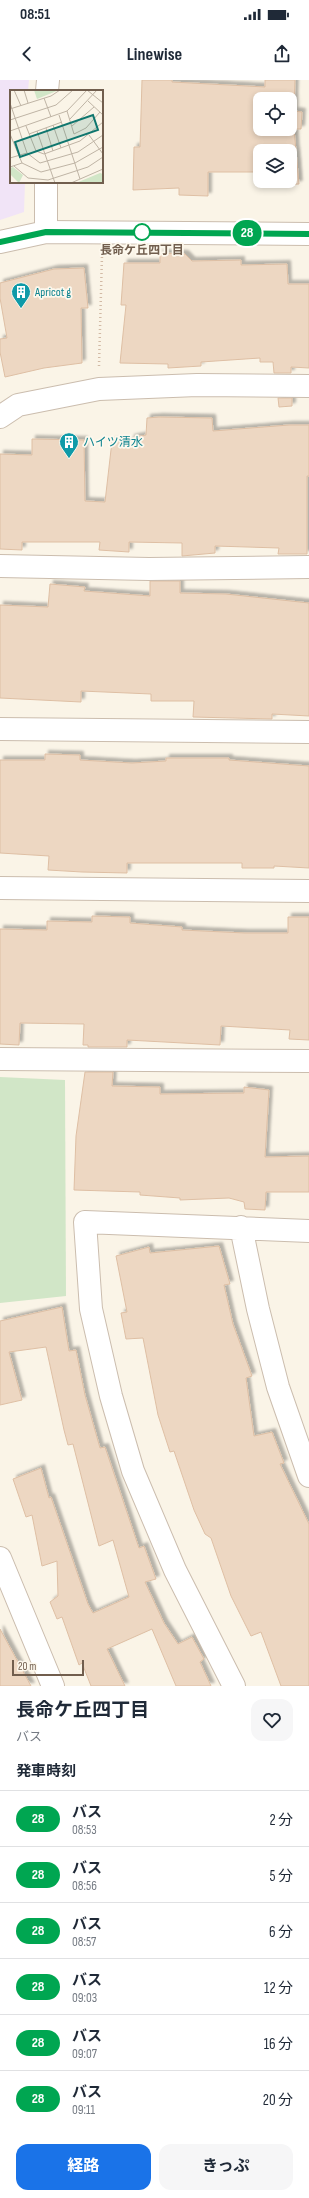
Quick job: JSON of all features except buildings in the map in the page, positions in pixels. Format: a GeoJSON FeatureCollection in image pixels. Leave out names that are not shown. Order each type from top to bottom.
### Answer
{"type":"FeatureCollection","features":[{"type":"Feature","properties":{"kind":"street"},"geometry":{"type":"LineString","coordinates":[[46,183],[46,232]]}},
{"type":"Feature","properties":{"kind":"street"},"geometry":{"type":"LineString","coordinates":[[0,242],[46,232],[309,234]]}},
{"type":"Feature","properties":{"kind":"street"},"geometry":{"type":"LineString","coordinates":[[0,417],[18,405],[99,389],[197,385],[309,386]]}},
{"type":"Feature","properties":{"kind":"street"},"geometry":{"type":"LineString","coordinates":[[0,566],[149,569],[309,567]]}},
{"type":"Feature","properties":{"kind":"street"},"geometry":{"type":"LineString","coordinates":[[0,729],[309,732]]}},
{"type":"Feature","properties":{"kind":"street"},"geometry":{"type":"LineString","coordinates":[[0,888],[309,891]]}},
{"type":"Feature","properties":{"kind":"street"},"geometry":{"type":"LineString","coordinates":[[0,1059],[309,1061]]}},
{"type":"Feature","properties":{"kind":"street"},"geometry":{"type":"LineString","coordinates":[[234,1686],[175,1570],[133,1471],[111,1396],[91,1309],[85,1222],[241,1227],[309,1231]]}},
{"type":"Feature","properties":{"kind":"street"},"geometry":{"type":"LineString","coordinates":[[241,1227],[258,1309],[278,1387],[309,1476]]}},
{"type":"Feature","properties":{"kind":"street"},"geometry":{"type":"LineString","coordinates":[[0,1558],[53,1686]]}},
{"type":"Feature","properties":{"kind":"path"},"geometry":{"type":"LineString","coordinates":[[99,389],[102,248]]}},
{"type":"Feature","properties":{"kind":"shaded area"},"geometry":{"type":"Polygon","coordinates":[[[0,80],[29,80],[28,90],[10,90],[10,183],[25,183],[24,212],[0,220],[0,80]]]}},
{"type":"Feature","properties":{"kind":"green space"},"geometry":{"type":"Polygon","coordinates":[[[0,1077],[65,1080],[66,1296],[0,1303],[0,1077]]]}},
{"type":"Feature","properties":{"kind":"bus line","name":"28"},"geometry":{"type":"LineString","coordinates":[[0,242],[46,232],[309,234]]}},
{"type":"Feature","properties":{"kind":"place","name":"長命ケ丘四丁目"},"geometry":{"type":"Point","coordinates":[142,232]}},
{"type":"Feature","properties":{"kind":"place","name":"Apricot g"},"geometry":{"type":"Point","coordinates":[21,309]}},
{"type":"Feature","properties":{"kind":"place","name":"ハイツ清水"},"geometry":{"type":"Point","coordinates":[69,459]}}]}
